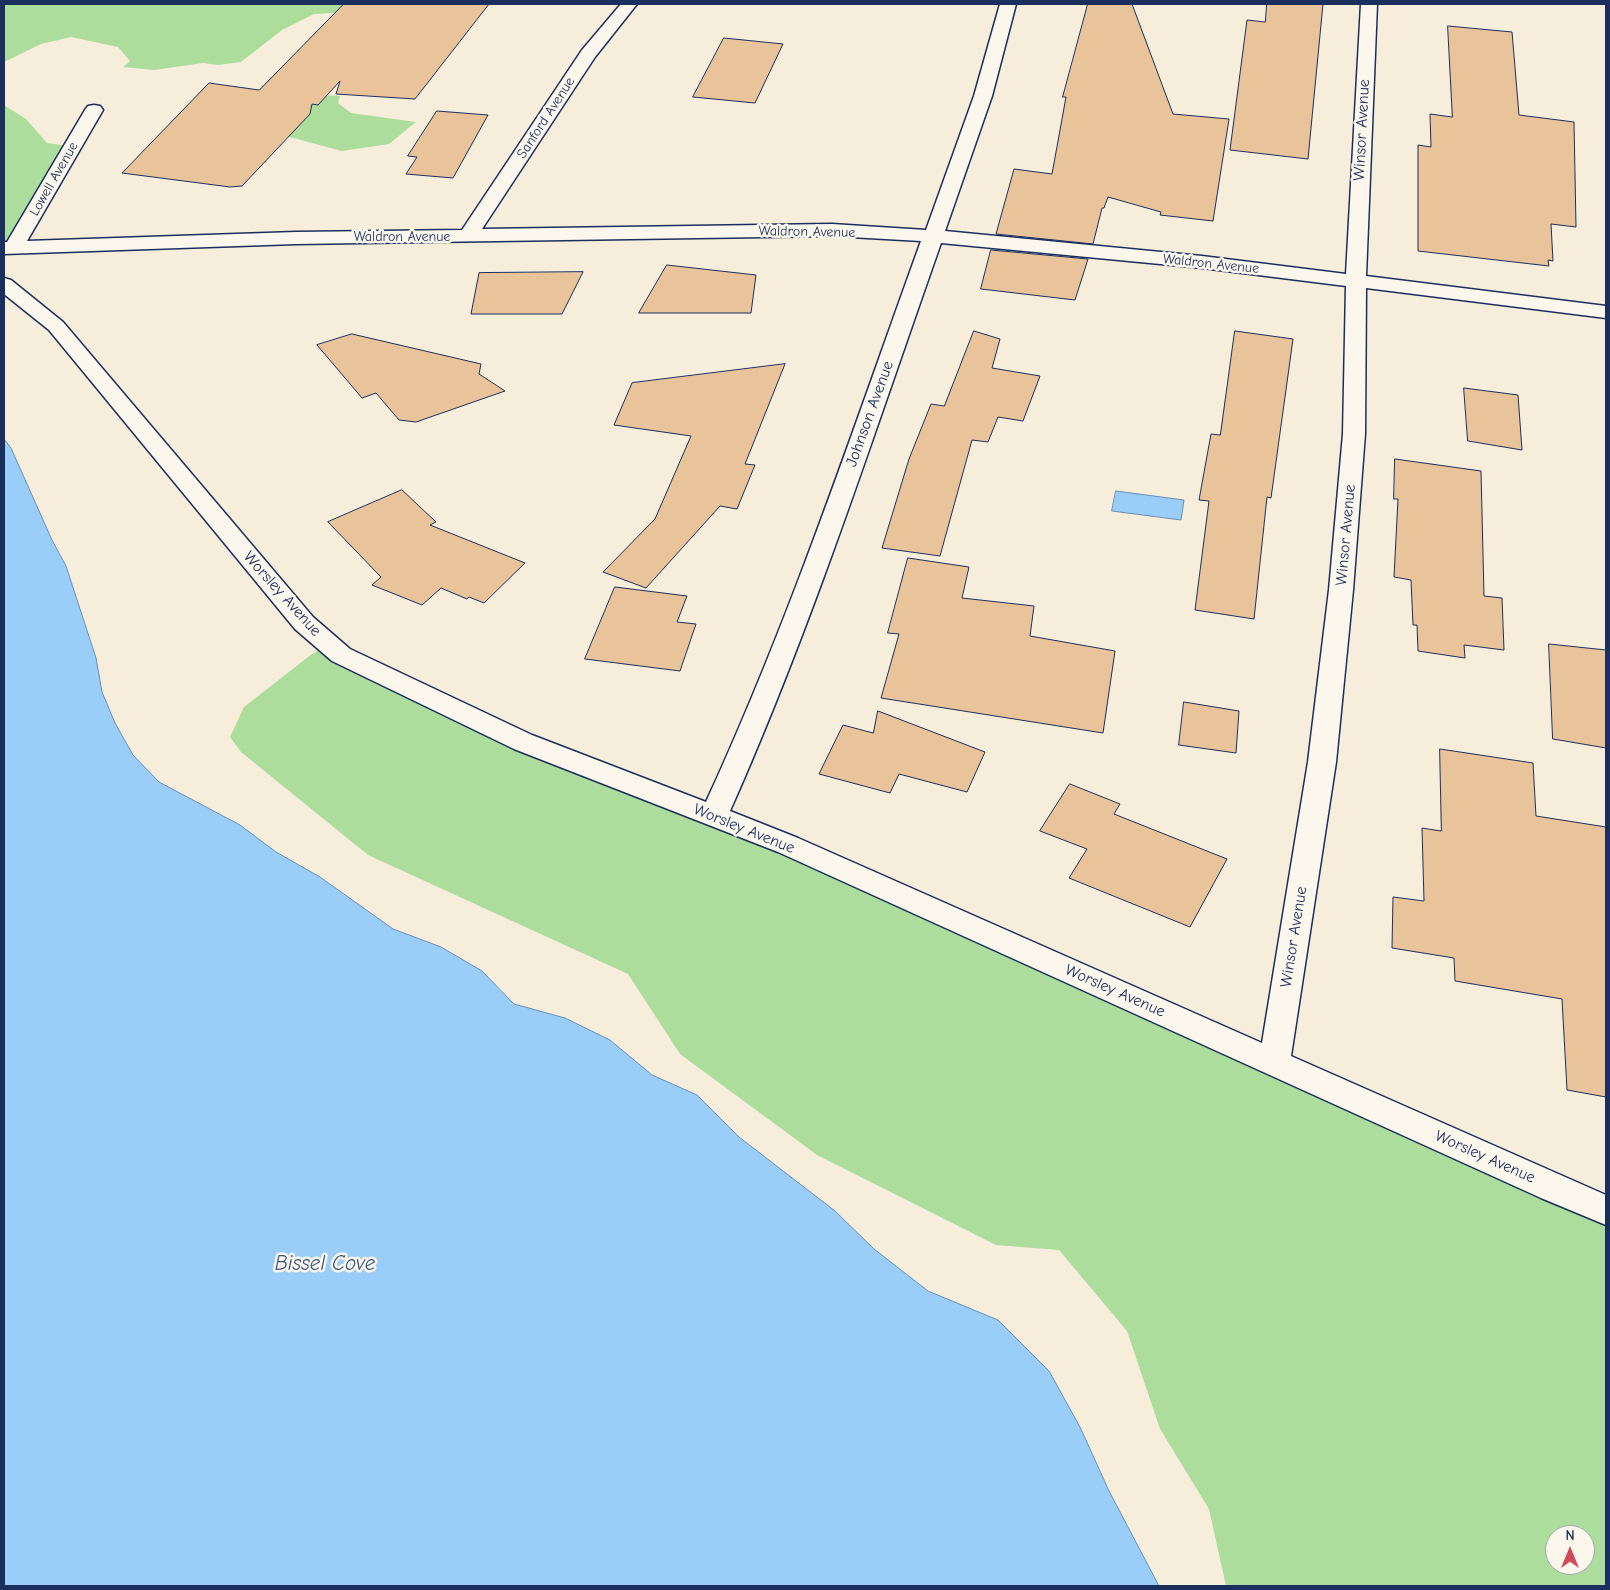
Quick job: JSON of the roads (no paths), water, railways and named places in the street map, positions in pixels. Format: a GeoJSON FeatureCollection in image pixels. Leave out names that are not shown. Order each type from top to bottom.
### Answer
{"type":"FeatureCollection","features":[{"type":"Feature","properties":{"kind":"street","name":"Sanford Avenue"},"geometry":{"type":"LineString","coordinates":[[468,236],[588,54],[629,4]]}},
{"type":"Feature","properties":{"kind":"street","name":"Johnson Avenue"},"geometry":{"type":"LineString","coordinates":[[714,816],[756,724],[829,529],[983,96],[1008,4]]}},
{"type":"Feature","properties":{"kind":"street","name":"Winsor Avenue"},"geometry":{"type":"LineString","coordinates":[[1274,1062],[1322,762],[1340,600],[1354,434],[1356,282],[1370,4]]}},
{"type":"Feature","properties":{"kind":"street","name":"Lowell Avenue"},"geometry":{"type":"LineString","coordinates":[[9,248],[94,110]]}},
{"type":"Feature","properties":{"kind":"street","name":"Waldron Avenue"},"geometry":{"type":"LineString","coordinates":[[9,248],[296,238],[832,230],[933,236],[1202,262],[1606,312]]}},
{"type":"Feature","properties":{"kind":"street","name":"Worsley Avenue"},"geometry":{"type":"LineString","coordinates":[[4,284],[56,326],[304,623],[340,655],[523,742],[788,846],[1606,1210]]}},
{"type":"Feature","properties":{"kind":"water","name":"Bissel Cove"},"geometry":{"type":"Polygon","coordinates":[[[4,439],[11,448],[52,540],[66,566],[96,658],[102,692],[115,723],[133,755],[159,782],[240,825],[276,852],[320,877],[393,929],[441,947],[482,971],[514,1004],[565,1018],[610,1040],[652,1075],[697,1095],[739,1137],[835,1211],[874,1249],[928,1291],[998,1320],[1049,1371],[1080,1427],[1109,1491],[1159,1586],[4,1586],[4,439]]]}},
{"type":"Feature","properties":{"kind":"water"},"geometry":{"type":"Polygon","coordinates":[[[1116,491],[1184,500],[1181,520],[1112,511],[1116,491]]]}}]}
